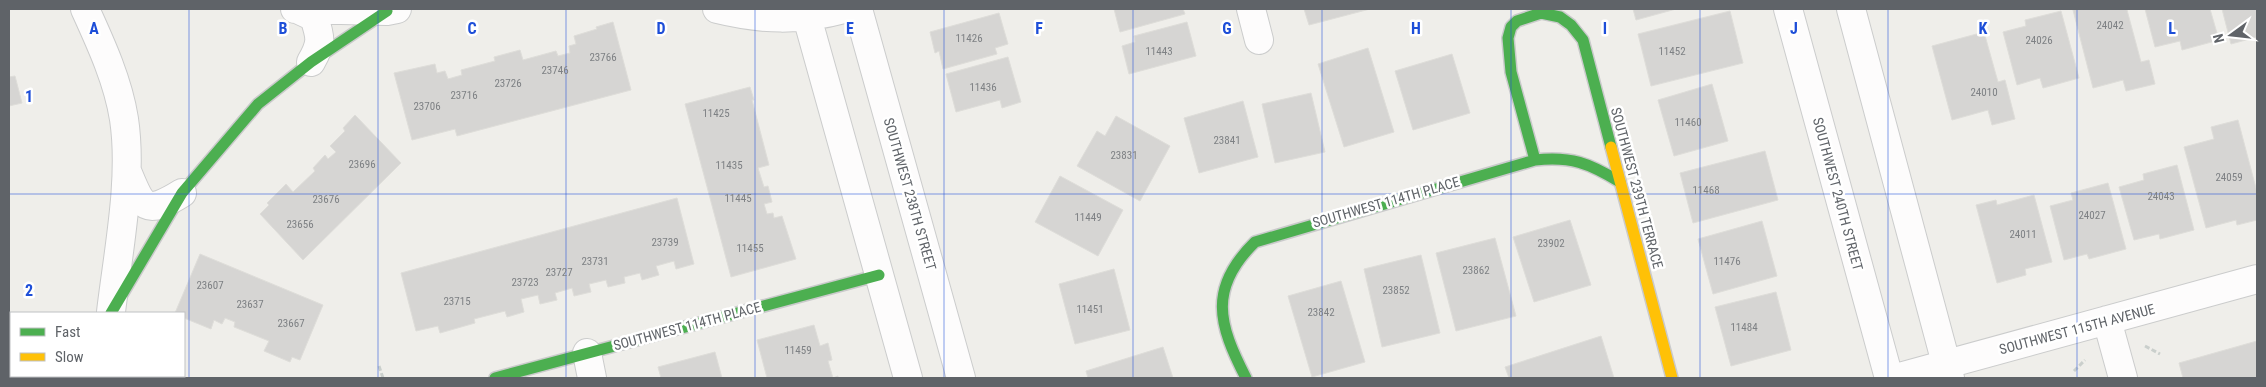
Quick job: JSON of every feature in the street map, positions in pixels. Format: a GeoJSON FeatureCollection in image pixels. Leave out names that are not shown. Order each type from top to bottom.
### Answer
{"type":"FeatureCollection","features":[{"type":"Feature","properties":{"kind":"street"},"geometry":{"type":"LineString","coordinates":[[85,9],[109,61],[124,119],[127,171],[111,312]]}},
{"type":"Feature","properties":{"kind":"street"},"geometry":{"type":"LineString","coordinates":[[296,9],[392,10]]}},
{"type":"Feature","properties":{"kind":"street"},"geometry":{"type":"LineString","coordinates":[[296,9],[314,17],[320,35],[320,48],[311,62]]}},
{"type":"Feature","properties":{"kind":"street"},"geometry":{"type":"LineString","coordinates":[[717,9],[773,19],[807,17],[844,9]]}},
{"type":"Feature","properties":{"kind":"street","name":"SOUTHWEST 238TH STREET"},"geometry":{"type":"LineString","coordinates":[[858,9],[961,378]]}},
{"type":"Feature","properties":{"kind":"street"},"geometry":{"type":"LineString","coordinates":[[1251,9],[1259,40]]}},
{"type":"Feature","properties":{"kind":"street","name":"SOUTHWEST 240TH STREET"},"geometry":{"type":"LineString","coordinates":[[1788,9],[1889,378]]}},
{"type":"Feature","properties":{"kind":"street"},"geometry":{"type":"LineString","coordinates":[[1851,9],[1948,371]]}},
{"type":"Feature","properties":{"kind":"street"},"geometry":{"type":"LineString","coordinates":[[112,312],[182,193],[258,104],[311,62],[392,10]]}},
{"type":"Feature","properties":{"kind":"street","name":"SOUTHWEST 239TH TERRACE"},"geometry":{"type":"LineString","coordinates":[[1535,160],[1511,66],[1507,36],[1512,25],[1520,18],[1548,12],[1558,16],[1576,30],[1583,40],[1672,378]]}},
{"type":"Feature","properties":{"kind":"street"},"geometry":{"type":"LineString","coordinates":[[807,17],[908,378]]}},
{"type":"Feature","properties":{"kind":"street","name":"SOUTHWEST 114TH PLACE"},"geometry":{"type":"LineString","coordinates":[[1246,378],[1230,343],[1221,314],[1221,298],[1224,282],[1241,253],[1255,242],[1273,235],[1535,160],[1566,157],[1578,160],[1620,182]]}},
{"type":"Feature","properties":{"kind":"street"},"geometry":{"type":"LineString","coordinates":[[127,171],[137,195],[148,206],[155,208],[182,193]]}},
{"type":"Feature","properties":{"kind":"street","name":"SOUTHWEST 114TH PLACE"},"geometry":{"type":"LineString","coordinates":[[495,378],[589,366],[879,274]]}},
{"type":"Feature","properties":{"kind":"street","name":"SOUTHWEST 115TH AVENUE"},"geometry":{"type":"LineString","coordinates":[[1896,378],[1948,371],[2107,320],[2257,279]]}},
{"type":"Feature","properties":{"kind":"street"},"geometry":{"type":"LineString","coordinates":[[2107,320],[2123,378]]}},
{"type":"Feature","properties":{"kind":"path"},"geometry":{"type":"LineString","coordinates":[[2144,345],[2160,354]]}},
{"type":"Feature","properties":{"kind":"path"},"geometry":{"type":"LineString","coordinates":[[2074,371],[2085,360]]}},
{"type":"Feature","properties":{"kind":"path"},"geometry":{"type":"LineString","coordinates":[[379,366],[383,378]]}},
{"type":"Feature","properties":{"kind":"building"},"geometry":{"type":"Polygon","coordinates":[[[1114,9],[1183,9],[1185,14],[1120,32],[1114,9]]]}},
{"type":"Feature","properties":{"kind":"building"},"geometry":{"type":"Polygon","coordinates":[[[1304,9],[1370,9],[1309,25],[1304,9]]]}},
{"type":"Feature","properties":{"kind":"building"},"geometry":{"type":"Polygon","coordinates":[[[1633,9],[1676,9],[1636,20],[1633,9]]]}},
{"type":"Feature","properties":{"kind":"building"},"geometry":{"type":"Polygon","coordinates":[[[2130,9],[2127,10],[2141,62],[2149,60],[2155,84],[2126,91],[2123,80],[2093,88],[2073,10],[2130,9]]]}},
{"type":"Feature","properties":{"kind":"building"},"geometry":{"type":"Polygon","coordinates":[[[2145,9],[2210,9],[2219,40],[2182,50],[2180,41],[2155,47],[2145,9]]]}},
{"type":"Feature","properties":{"kind":"building"},"geometry":{"type":"Polygon","coordinates":[[[2222,9],[2257,9],[2257,37],[2231,44],[2222,9]]]}},
{"type":"Feature","properties":{"kind":"building"},"geometry":{"type":"Polygon","coordinates":[[[1730,11],[1743,63],[1651,86],[1638,34],[1730,11]]]}},
{"type":"Feature","properties":{"kind":"building"},"geometry":{"type":"Polygon","coordinates":[[[2061,11],[2079,78],[2043,88],[2040,78],[2017,85],[2003,32],[2026,26],[2025,20],[2061,11]]]}},
{"type":"Feature","properties":{"kind":"building"},"geometry":{"type":"Polygon","coordinates":[[[999,13],[1008,44],[995,48],[997,54],[943,69],[939,51],[935,53],[930,32],[999,13]]]}},
{"type":"Feature","properties":{"kind":"building"},"geometry":{"type":"Polygon","coordinates":[[[613,22],[631,90],[457,136],[455,129],[412,140],[394,73],[435,64],[437,73],[445,71],[448,79],[462,75],[461,70],[495,61],[494,57],[520,50],[523,60],[556,51],[558,56],[570,53],[569,46],[576,44],[574,36],[613,22]]]}},
{"type":"Feature","properties":{"kind":"building"},"geometry":{"type":"Polygon","coordinates":[[[1187,22],[1196,56],[1129,74],[1122,46],[1135,42],[1134,36],[1187,22]]]}},
{"type":"Feature","properties":{"kind":"building"},"geometry":{"type":"Polygon","coordinates":[[[1984,32],[1998,82],[2005,80],[2015,119],[1992,125],[1988,110],[1952,120],[1932,46],[1984,32]]]}},
{"type":"Feature","properties":{"kind":"building"},"geometry":{"type":"Polygon","coordinates":[[[1368,48],[1394,132],[1344,147],[1318,64],[1368,48]]]}},
{"type":"Feature","properties":{"kind":"building"},"geometry":{"type":"Polygon","coordinates":[[[1452,54],[1470,113],[1413,130],[1395,71],[1452,54]]]}},
{"type":"Feature","properties":{"kind":"building"},"geometry":{"type":"Polygon","coordinates":[[[1008,57],[1021,102],[1002,108],[1000,100],[956,112],[946,74],[1008,57]]]}},
{"type":"Feature","properties":{"kind":"building"},"geometry":{"type":"Polygon","coordinates":[[[15,76],[22,103],[9,106],[9,77],[15,76]]]}},
{"type":"Feature","properties":{"kind":"building"},"geometry":{"type":"Polygon","coordinates":[[[1712,84],[1728,141],[1674,156],[1658,100],[1712,84]]]}},
{"type":"Feature","properties":{"kind":"building"},"geometry":{"type":"Polygon","coordinates":[[[750,87],[769,165],[758,168],[764,187],[768,186],[772,202],[764,204],[767,214],[773,213],[774,218],[782,216],[796,259],[731,277],[685,104],[750,87]]]}},
{"type":"Feature","properties":{"kind":"building"},"geometry":{"type":"Polygon","coordinates":[[[1311,93],[1325,152],[1275,163],[1262,104],[1311,93]]]}},
{"type":"Feature","properties":{"kind":"building"},"geometry":{"type":"Polygon","coordinates":[[[1243,101],[1258,157],[1199,173],[1184,118],[1243,101]]]}},
{"type":"Feature","properties":{"kind":"building"},"geometry":{"type":"Polygon","coordinates":[[[355,115],[401,163],[303,260],[260,214],[269,205],[267,203],[286,184],[293,192],[315,171],[313,168],[325,155],[328,159],[336,152],[330,146],[345,131],[343,128],[355,115]]]}},
{"type":"Feature","properties":{"kind":"building"},"geometry":{"type":"Polygon","coordinates":[[[1116,116],[1170,146],[1140,201],[1077,166],[1097,131],[1105,136],[1116,116]]]}},
{"type":"Feature","properties":{"kind":"building"},"geometry":{"type":"Polygon","coordinates":[[[2238,120],[2257,192],[2257,220],[2237,225],[2236,220],[2206,228],[2184,147],[2214,139],[2211,127],[2238,120]]]}},
{"type":"Feature","properties":{"kind":"building"},"geometry":{"type":"Polygon","coordinates":[[[1765,151],[1778,200],[1693,223],[1680,173],[1765,151]]]}},
{"type":"Feature","properties":{"kind":"building"},"geometry":{"type":"Polygon","coordinates":[[[2177,165],[2194,230],[2160,239],[2159,234],[2134,240],[2119,187],[2144,180],[2143,174],[2177,165]]]}},
{"type":"Feature","properties":{"kind":"building"},"geometry":{"type":"Polygon","coordinates":[[[1060,176],[1123,210],[1098,256],[1035,222],[1060,176]]]}},
{"type":"Feature","properties":{"kind":"building"},"geometry":{"type":"Polygon","coordinates":[[[2108,183],[2126,249],[2089,259],[2087,254],[2064,260],[2050,206],[2073,200],[2071,193],[2108,183]]]}},
{"type":"Feature","properties":{"kind":"building"},"geometry":{"type":"Polygon","coordinates":[[[2034,195],[2052,262],[2025,269],[2026,275],[1997,283],[1976,205],[1996,200],[1997,205],[2034,195]]]}},
{"type":"Feature","properties":{"kind":"building"},"geometry":{"type":"Polygon","coordinates":[[[677,198],[694,264],[676,269],[674,261],[656,266],[659,275],[642,280],[640,273],[624,277],[625,283],[608,287],[606,280],[589,284],[591,292],[574,296],[572,288],[555,293],[557,300],[540,304],[538,295],[521,299],[524,312],[507,317],[505,311],[474,319],[475,323],[440,333],[438,326],[416,331],[401,273],[677,198]]]}},
{"type":"Feature","properties":{"kind":"building"},"geometry":{"type":"Polygon","coordinates":[[[1570,220],[1591,285],[1534,302],[1513,237],[1570,220]]]}},
{"type":"Feature","properties":{"kind":"building"},"geometry":{"type":"Polygon","coordinates":[[[1762,221],[1777,276],[1713,294],[1698,239],[1762,221]]]}},
{"type":"Feature","properties":{"kind":"building"},"geometry":{"type":"Polygon","coordinates":[[[1495,238],[1516,316],[1456,331],[1436,253],[1495,238]]]}},
{"type":"Feature","properties":{"kind":"building"},"geometry":{"type":"Polygon","coordinates":[[[200,254],[323,305],[300,360],[292,357],[290,362],[264,351],[269,341],[234,327],[235,322],[225,318],[222,324],[214,320],[211,329],[185,318],[185,312],[175,312],[200,254]]]}},
{"type":"Feature","properties":{"kind":"building"},"geometry":{"type":"Polygon","coordinates":[[[1421,255],[1440,333],[1382,347],[1364,269],[1421,255]]]}},
{"type":"Feature","properties":{"kind":"building"},"geometry":{"type":"Polygon","coordinates":[[[1114,269],[1130,330],[1075,344],[1059,284],[1114,269]]]}},
{"type":"Feature","properties":{"kind":"building"},"geometry":{"type":"Polygon","coordinates":[[[1341,281],[1365,362],[1312,377],[1288,296],[1341,281]]]}},
{"type":"Feature","properties":{"kind":"building"},"geometry":{"type":"Polygon","coordinates":[[[1776,292],[1791,350],[1731,366],[1715,307],[1776,292]]]}},
{"type":"Feature","properties":{"kind":"building"},"geometry":{"type":"Polygon","coordinates":[[[814,325],[820,346],[828,343],[832,360],[828,361],[833,378],[767,378],[757,340],[814,325]]]}},
{"type":"Feature","properties":{"kind":"building"},"geometry":{"type":"Polygon","coordinates":[[[1601,336],[1614,378],[1509,378],[1505,367],[1601,336]]]}},
{"type":"Feature","properties":{"kind":"building"},"geometry":{"type":"Polygon","coordinates":[[[2257,341],[2257,378],[2183,378],[2179,363],[2257,341]]]}},
{"type":"Feature","properties":{"kind":"building"},"geometry":{"type":"Polygon","coordinates":[[[1163,347],[1173,378],[1088,378],[1086,371],[1163,347]]]}},
{"type":"Feature","properties":{"kind":"building"},"geometry":{"type":"Polygon","coordinates":[[[715,352],[722,378],[661,378],[658,367],[715,352]]]}},
{"type":"Feature","properties":{"kind":"traffic: fast"},"geometry":{"type":"LineString","coordinates":[[112,312],[182,193],[258,104],[311,62],[387,11]]}},
{"type":"Feature","properties":{"kind":"traffic: fast"},"geometry":{"type":"LineString","coordinates":[[1535,160],[1511,72],[1508,38],[1511,27],[1517,21],[1541,13],[1560,17],[1571,25],[1583,40],[1611,147]]}},
{"type":"Feature","properties":{"kind":"traffic: fast"},"geometry":{"type":"LineString","coordinates":[[1246,378],[1229,340],[1222,307],[1224,291],[1230,275],[1240,259],[1255,242],[1535,160],[1559,159],[1579,162],[1599,170],[1620,182]]}},
{"type":"Feature","properties":{"kind":"traffic: fast"},"geometry":{"type":"LineString","coordinates":[[495,378],[879,275]]}},
{"type":"Feature","properties":{"kind":"traffic: slow"},"geometry":{"type":"LineString","coordinates":[[1611,147],[1672,378]]}}]}
